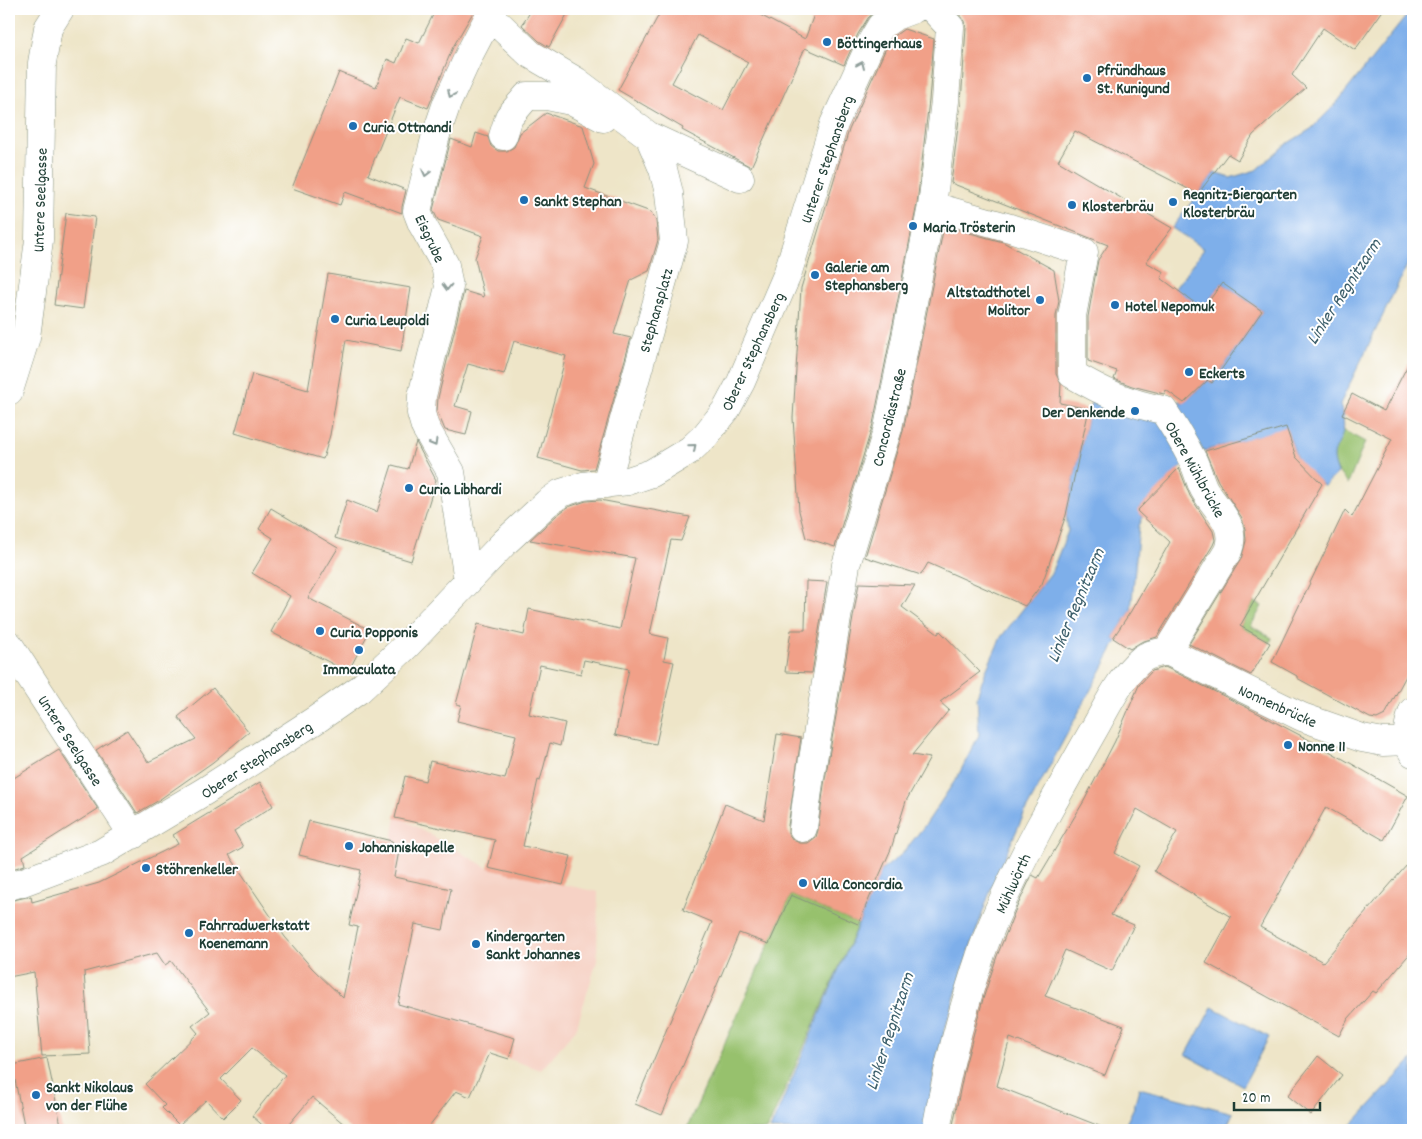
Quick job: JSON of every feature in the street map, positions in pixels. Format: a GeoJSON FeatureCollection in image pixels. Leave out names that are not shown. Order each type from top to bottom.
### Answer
{"type":"FeatureCollection","features":[{"type":"Feature","properties":{"kind":"street","name":"Untere Seelgasse"},"geometry":{"type":"LineString","coordinates":[[9,391],[26,337],[39,240],[42,63],[48,28],[60,9]]}},
{"type":"Feature","properties":{"kind":"street","name":"Unterer Stephansberg"},"geometry":{"type":"LineString","coordinates":[[786,275],[834,124],[872,41],[881,26],[895,16],[914,9]]}},
{"type":"Feature","properties":{"kind":"street","name":"Concordiastraße"},"geometry":{"type":"LineString","coordinates":[[803,828],[846,565],[888,428],[932,206],[945,101],[950,27],[934,9]]}},
{"type":"Feature","properties":{"kind":"street"},"geometry":{"type":"LineString","coordinates":[[491,12],[530,54],[576,81],[641,129],[740,178]]}},
{"type":"Feature","properties":{"kind":"street","name":"Eisgrube"},"geometry":{"type":"LineString","coordinates":[[468,580],[451,472],[425,427],[421,413],[422,396],[449,287],[445,264],[422,224],[417,211],[436,135],[447,103],[491,12]]}},
{"type":"Feature","properties":{"kind":"street"},"geometry":{"type":"LineString","coordinates":[[503,136],[509,117],[527,96],[547,96],[571,101],[601,118],[641,129]]}},
{"type":"Feature","properties":{"kind":"street","name":"Stephansplatz"},"geometry":{"type":"LineString","coordinates":[[606,484],[674,241],[669,193],[663,169],[641,129]]}},
{"type":"Feature","properties":{"kind":"street","name":"Obere Mühlbrücke"},"geometry":{"type":"LineString","coordinates":[[932,206],[1010,228],[1084,252],[1072,316],[1072,374],[1096,388],[1134,404],[1163,410],[1192,458],[1204,490],[1222,514],[1231,535],[1231,542],[1223,559],[1155,655]]}},
{"type":"Feature","properties":{"kind":"street","name":"Oberer Stephansberg"},"geometry":{"type":"LineString","coordinates":[[9,886],[101,853],[286,739],[360,689],[406,646],[468,580],[547,503],[562,493],[583,486],[628,481],[652,474],[690,450],[716,424],[741,382],[786,275]]}},
{"type":"Feature","properties":{"kind":"street","name":"Untere Seelgasse"},"geometry":{"type":"LineString","coordinates":[[9,645],[133,835]]}},
{"type":"Feature","properties":{"kind":"street","name":"Nonnenbrücke"},"geometry":{"type":"LineString","coordinates":[[1155,655],[1302,717],[1362,738],[1410,747]]}},
{"type":"Feature","properties":{"kind":"street","name":"Mühlwörth"},"geometry":{"type":"LineString","coordinates":[[936,1130],[944,1088],[968,997],[983,949],[1002,903],[1030,845],[1072,767],[1123,680],[1155,655]]}},
{"type":"Feature","properties":{"kind":"street"},"geometry":{"type":"LineString","coordinates":[[1410,747],[1409,724],[1413,711]]}},
{"type":"Feature","properties":{"kind":"shaded area","name":"Kindergarten Sankt Johannes"},"geometry":{"type":"Polygon","coordinates":[[[396,815],[488,868],[598,892],[597,961],[576,1029],[541,1070],[432,1037],[344,991],[358,927],[349,925],[361,870],[383,872],[396,864],[399,851],[392,841],[396,815]]]}},
{"type":"Feature","properties":{"kind":"shaded area"},"geometry":{"type":"Polygon","coordinates":[[[9,1065],[12,1065],[25,1130],[9,1130],[9,1065]]]}},
{"type":"Feature","properties":{"kind":"green space"},"geometry":{"type":"Polygon","coordinates":[[[1343,430],[1365,442],[1348,484],[1337,470],[1334,458],[1334,452],[1343,430]]]}},
{"type":"Feature","properties":{"kind":"green space"},"geometry":{"type":"Polygon","coordinates":[[[1254,602],[1262,606],[1251,626],[1272,638],[1270,643],[1240,626],[1254,602]]]}},
{"type":"Feature","properties":{"kind":"green space"},"geometry":{"type":"Polygon","coordinates":[[[791,895],[858,924],[767,1130],[695,1130],[687,1128],[791,895]]]}},
{"type":"Feature","properties":{"kind":"water","name":"Linker Regnitzarm"},"geometry":{"type":"Polygon","coordinates":[[[1412,9],[1413,253],[1340,404],[1344,429],[1334,455],[1338,473],[1324,486],[1313,475],[1300,467],[1286,428],[1200,452],[1180,468],[1138,510],[1143,517],[1139,526],[1131,611],[1113,638],[1117,641],[1025,812],[993,883],[964,966],[937,1056],[925,1130],[770,1130],[881,871],[902,854],[926,824],[958,776],[979,735],[977,696],[1001,637],[1051,573],[1068,531],[1066,515],[1089,409],[1096,389],[1155,414],[1180,401],[1184,403],[1208,380],[1212,383],[1262,311],[1222,283],[1203,309],[1173,291],[1204,249],[1172,228],[1214,173],[1230,178],[1256,170],[1285,145],[1311,129],[1335,105],[1412,9]]]}},
{"type":"Feature","properties":{"kind":"water"},"geometry":{"type":"Polygon","coordinates":[[[1212,1007],[1269,1037],[1243,1086],[1186,1055],[1212,1007]]]}},
{"type":"Feature","properties":{"kind":"water"},"geometry":{"type":"Polygon","coordinates":[[[1413,1059],[1413,1130],[1347,1130],[1413,1059]]]}},
{"type":"Feature","properties":{"kind":"water"},"geometry":{"type":"Polygon","coordinates":[[[1139,1088],[1233,1113],[1225,1130],[1123,1130],[1134,1107],[1139,1088]]]}},
{"type":"Feature","properties":{"kind":"building"},"geometry":{"type":"Polygon","coordinates":[[[436,9],[475,9],[453,47],[428,108],[400,97],[368,175],[406,190],[402,213],[345,192],[340,205],[292,188],[339,72],[376,87],[387,59],[396,63],[406,38],[419,43],[436,9]]]}},
{"type":"Feature","properties":{"kind":"building"},"geometry":{"type":"Polygon","coordinates":[[[532,9],[570,9],[549,47],[539,41],[522,25],[532,9]]]}},
{"type":"Feature","properties":{"kind":"building"},"geometry":{"type":"Polygon","coordinates":[[[662,9],[749,9],[805,39],[816,9],[878,9],[868,18],[858,34],[844,65],[805,48],[751,167],[682,130],[683,128],[618,90],[662,9]],[[698,35],[672,83],[723,110],[748,62],[698,35]]]}},
{"type":"Feature","properties":{"kind":"building"},"geometry":{"type":"Polygon","coordinates":[[[958,9],[1384,9],[1355,50],[1323,28],[1292,75],[1306,88],[1253,135],[1238,160],[1228,154],[1198,194],[1075,131],[1058,161],[1172,228],[1146,262],[1164,272],[1161,278],[1203,309],[1222,283],[1262,311],[1212,383],[1208,380],[1184,403],[1166,390],[1164,394],[1132,386],[1114,379],[1117,371],[1088,361],[1088,317],[1098,260],[1108,245],[951,183],[961,103],[966,28],[965,21],[957,12],[958,9]]]}},
{"type":"Feature","properties":{"kind":"building"},"geometry":{"type":"Polygon","coordinates":[[[904,29],[934,39],[917,204],[873,424],[835,547],[806,538],[799,511],[793,418],[801,288],[849,130],[886,48],[893,37],[904,29]]]}},
{"type":"Feature","properties":{"kind":"building"},"geometry":{"type":"Polygon","coordinates":[[[546,113],[583,126],[594,164],[585,188],[651,212],[656,221],[658,240],[649,271],[631,280],[614,334],[631,338],[594,469],[582,470],[538,458],[566,356],[514,341],[504,374],[468,364],[455,406],[472,411],[466,435],[445,430],[437,411],[438,398],[464,291],[484,297],[475,258],[483,236],[438,220],[433,210],[451,139],[472,147],[476,133],[488,137],[491,146],[498,151],[507,151],[514,147],[520,133],[546,113]]]}},
{"type":"Feature","properties":{"kind":"building"},"geometry":{"type":"Polygon","coordinates":[[[66,213],[95,217],[83,309],[54,305],[66,213]]]}},
{"type":"Feature","properties":{"kind":"building"},"geometry":{"type":"Polygon","coordinates":[[[944,226],[1003,242],[1054,270],[1059,301],[1056,316],[1056,374],[1061,384],[1060,403],[1089,409],[1066,515],[1042,584],[1025,606],[928,563],[921,575],[865,557],[903,431],[944,226]]]}},
{"type":"Feature","properties":{"kind":"building"},"geometry":{"type":"Polygon","coordinates":[[[328,274],[411,288],[401,351],[346,340],[330,435],[323,459],[235,433],[252,374],[308,390],[328,274]]]}},
{"type":"Feature","properties":{"kind":"building"},"geometry":{"type":"Polygon","coordinates":[[[1413,355],[1413,663],[1385,715],[1377,719],[1370,718],[1272,662],[1345,510],[1352,517],[1392,439],[1342,414],[1352,394],[1384,411],[1413,355]]]}},
{"type":"Feature","properties":{"kind":"building"},"geometry":{"type":"Polygon","coordinates":[[[1286,427],[1296,457],[1322,484],[1240,626],[1270,643],[1251,675],[1189,644],[1241,559],[1246,541],[1242,518],[1218,481],[1205,451],[1286,427]]]}},
{"type":"Feature","properties":{"kind":"building","name":"Curia Libhardi"},"geometry":{"type":"Polygon","coordinates":[[[416,442],[436,480],[411,561],[335,538],[347,500],[377,512],[392,465],[408,469],[416,442]]]}},
{"type":"Feature","properties":{"kind":"building"},"geometry":{"type":"Polygon","coordinates":[[[1179,468],[1190,496],[1213,531],[1215,540],[1157,637],[1141,642],[1130,649],[1113,638],[1131,611],[1170,542],[1137,511],[1179,468]]]}},
{"type":"Feature","properties":{"kind":"building"},"geometry":{"type":"Polygon","coordinates":[[[600,500],[690,517],[681,541],[671,540],[650,634],[668,638],[664,660],[674,662],[656,744],[615,735],[629,669],[584,660],[581,674],[540,665],[529,714],[565,723],[560,746],[550,743],[540,781],[538,780],[523,846],[571,856],[563,885],[488,868],[495,840],[395,818],[405,776],[425,781],[430,761],[505,779],[516,735],[457,721],[461,705],[456,704],[478,624],[524,635],[529,609],[620,629],[635,558],[530,540],[568,507],[586,501],[600,500]]]}},
{"type":"Feature","properties":{"kind":"building"},"geometry":{"type":"Polygon","coordinates":[[[271,508],[338,548],[308,598],[370,630],[348,672],[271,632],[290,596],[252,573],[273,538],[259,529],[271,508]]]}},
{"type":"Feature","properties":{"kind":"building"},"geometry":{"type":"Polygon","coordinates":[[[806,581],[827,582],[812,673],[785,672],[791,630],[805,630],[806,581]]]}},
{"type":"Feature","properties":{"kind":"building"},"geometry":{"type":"Polygon","coordinates":[[[859,583],[915,585],[902,607],[938,634],[940,631],[980,672],[940,702],[949,710],[912,755],[930,758],[906,801],[891,849],[858,924],[791,895],[769,944],[739,933],[662,1115],[635,1104],[712,922],[683,910],[725,804],[764,820],[777,734],[801,738],[788,833],[793,840],[800,843],[808,843],[816,837],[859,583]]]}},
{"type":"Feature","properties":{"kind":"building"},"geometry":{"type":"Polygon","coordinates":[[[1165,667],[1315,743],[1408,796],[1384,840],[1326,807],[1260,927],[1323,962],[1413,858],[1413,950],[1376,993],[1373,991],[1348,1019],[1339,1036],[1206,963],[1231,917],[1154,871],[1177,832],[1137,809],[1115,853],[1139,866],[1111,915],[1134,925],[1112,971],[1065,950],[1045,996],[1124,1026],[1105,1075],[1010,1038],[997,1086],[1107,1130],[952,1130],[965,1066],[983,999],[997,956],[1015,911],[1032,875],[1038,878],[1084,801],[1115,741],[1139,685],[1152,671],[1165,667]]]}},
{"type":"Feature","properties":{"kind":"building"},"geometry":{"type":"Polygon","coordinates":[[[213,688],[249,732],[213,762],[137,813],[96,750],[127,730],[148,762],[196,739],[178,717],[213,688]]]}},
{"type":"Feature","properties":{"kind":"building"},"geometry":{"type":"Polygon","coordinates":[[[59,750],[98,809],[23,856],[25,865],[9,870],[9,781],[59,750]]]}},
{"type":"Feature","properties":{"kind":"building"},"geometry":{"type":"Polygon","coordinates":[[[260,782],[273,806],[234,831],[243,847],[229,855],[285,937],[312,968],[343,998],[358,927],[349,925],[361,870],[299,855],[309,821],[392,841],[399,851],[394,877],[451,889],[443,930],[415,924],[398,1004],[515,1038],[509,1059],[490,1053],[470,1097],[456,1091],[426,1130],[351,1130],[312,1097],[284,1130],[268,1130],[252,1116],[285,1075],[252,1048],[221,1079],[241,1100],[223,1118],[206,1100],[179,1125],[162,1108],[165,1105],[145,1084],[198,1033],[192,1026],[210,1012],[171,961],[165,965],[157,953],[84,972],[90,1054],[42,1056],[34,972],[9,977],[9,901],[31,896],[32,902],[99,883],[178,844],[173,835],[260,782]]]}},
{"type":"Feature","properties":{"kind":"building"},"geometry":{"type":"Polygon","coordinates":[[[1318,1056],[1342,1075],[1311,1115],[1287,1096],[1318,1056]]]}},
{"type":"Feature","properties":{"kind":"building","name":"Sankt Nikolaus von der Flühe"},"geometry":{"type":"Polygon","coordinates":[[[47,1058],[62,1130],[25,1130],[12,1065],[47,1058]]]}},
{"type":"Feature","properties":{"kind":"place","name":"Böttingerhaus"},"geometry":{"type":"Point","coordinates":[827,42]}},
{"type":"Feature","properties":{"kind":"place","name":"Pfründhaus St. Kunigund"},"geometry":{"type":"Point","coordinates":[1087,78]}},
{"type":"Feature","properties":{"kind":"place","name":"Curia Ottnandi"},"geometry":{"type":"Point","coordinates":[353,126]}},
{"type":"Feature","properties":{"kind":"place","name":"Sankt Stephan"},"geometry":{"type":"Point","coordinates":[524,200]}},
{"type":"Feature","properties":{"kind":"place","name":"Regnitz-Biergarten Klosterbräu"},"geometry":{"type":"Point","coordinates":[1173,202]}},
{"type":"Feature","properties":{"kind":"place","name":"Klosterbräu"},"geometry":{"type":"Point","coordinates":[1072,205]}},
{"type":"Feature","properties":{"kind":"place","name":"Maria Trösterin"},"geometry":{"type":"Point","coordinates":[913,226]}},
{"type":"Feature","properties":{"kind":"place","name":"Galerie am Stephansberg"},"geometry":{"type":"Point","coordinates":[815,275]}},
{"type":"Feature","properties":{"kind":"place","name":"Altstadthotel Molitor"},"geometry":{"type":"Point","coordinates":[1040,300]}},
{"type":"Feature","properties":{"kind":"place","name":"Hotel Nepomuk"},"geometry":{"type":"Point","coordinates":[1115,305]}},
{"type":"Feature","properties":{"kind":"place","name":"Curia Leupoldi"},"geometry":{"type":"Point","coordinates":[335,319]}},
{"type":"Feature","properties":{"kind":"place","name":"Eckerts"},"geometry":{"type":"Point","coordinates":[1189,372]}},
{"type":"Feature","properties":{"kind":"place","name":"Der Denkende"},"geometry":{"type":"Point","coordinates":[1135,411]}},
{"type":"Feature","properties":{"kind":"place","name":"Curia Libhardi"},"geometry":{"type":"Point","coordinates":[409,488]}},
{"type":"Feature","properties":{"kind":"place","name":"Curia Popponis"},"geometry":{"type":"Point","coordinates":[320,631]}},
{"type":"Feature","properties":{"kind":"place","name":"Immaculata"},"geometry":{"type":"Point","coordinates":[359,650]}},
{"type":"Feature","properties":{"kind":"place","name":"Nonne 11"},"geometry":{"type":"Point","coordinates":[1288,745]}},
{"type":"Feature","properties":{"kind":"place","name":"Johanniskapelle"},"geometry":{"type":"Point","coordinates":[349,846]}},
{"type":"Feature","properties":{"kind":"place","name":"Stöhrenkeller"},"geometry":{"type":"Point","coordinates":[146,868]}},
{"type":"Feature","properties":{"kind":"place","name":"Villa Concordia"},"geometry":{"type":"Point","coordinates":[803,883]}},
{"type":"Feature","properties":{"kind":"place","name":"Fahrradwerkstatt Koenemann"},"geometry":{"type":"Point","coordinates":[189,933]}},
{"type":"Feature","properties":{"kind":"place","name":"Kindergarten Sankt Johannes"},"geometry":{"type":"Point","coordinates":[476,944]}},
{"type":"Feature","properties":{"kind":"place","name":"Sankt Nikolaus von der Flühe"},"geometry":{"type":"Point","coordinates":[36,1095]}}]}
